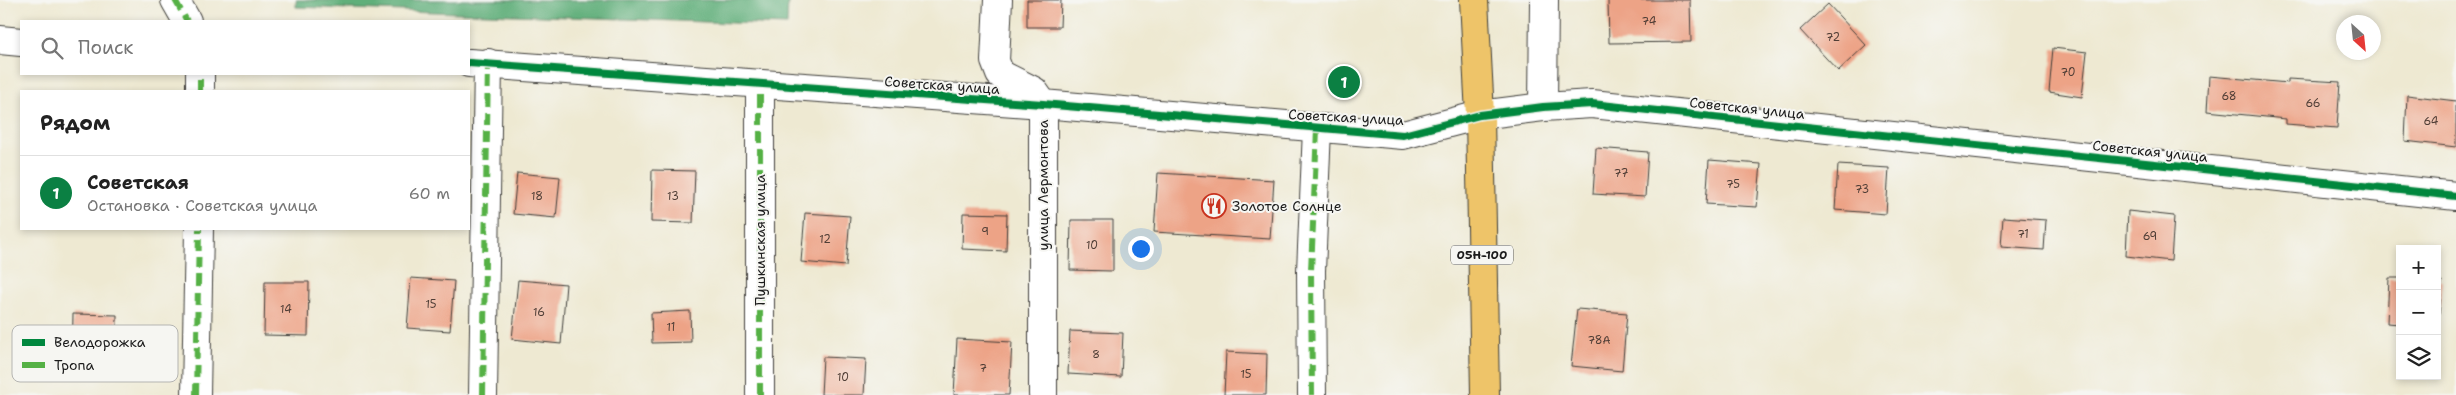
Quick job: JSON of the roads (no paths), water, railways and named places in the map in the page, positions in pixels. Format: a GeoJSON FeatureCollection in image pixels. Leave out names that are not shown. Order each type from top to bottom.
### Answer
{"type":"FeatureCollection","features":[{"type":"Feature","properties":{"kind":"main road","name":"05Н-100"},"geometry":{"type":"LineString","coordinates":[[1474,0],[1480,115],[1485,395]]}},
{"type":"Feature","properties":{"kind":"street"},"geometry":{"type":"LineString","coordinates":[[175,0],[186,20]]}},
{"type":"Feature","properties":{"kind":"street","name":"улица Лермонтова"},"geometry":{"type":"LineString","coordinates":[[998,0],[995,61],[1000,74],[1034,91],[1043,104],[1042,395]]}},
{"type":"Feature","properties":{"kind":"street"},"geometry":{"type":"LineString","coordinates":[[1543,107],[1544,0]]}},
{"type":"Feature","properties":{"kind":"street"},"geometry":{"type":"LineString","coordinates":[[0,40],[20,42]]}},
{"type":"Feature","properties":{"kind":"street"},"geometry":{"type":"LineString","coordinates":[[478,63],[483,395]]}},
{"type":"Feature","properties":{"kind":"street","name":"Советская улица"},"geometry":{"type":"LineString","coordinates":[[478,63],[760,85],[1043,104],[1403,135],[1480,115],[1543,107],[1592,104],[2456,196]]}},
{"type":"Feature","properties":{"kind":"street"},"geometry":{"type":"LineString","coordinates":[[200,75],[200,90]]}},
{"type":"Feature","properties":{"kind":"street","name":"Пушкинская улица"},"geometry":{"type":"LineString","coordinates":[[760,85],[760,395]]}},
{"type":"Feature","properties":{"kind":"street"},"geometry":{"type":"LineString","coordinates":[[1312,395],[1311,271],[1316,129]]}},
{"type":"Feature","properties":{"kind":"street"},"geometry":{"type":"LineString","coordinates":[[196,395],[198,230]]}},
{"type":"Feature","properties":{"kind":"place","name":"Советская"},"geometry":{"type":"Point","coordinates":[1344,82]}},
{"type":"Feature","properties":{"kind":"place","name":"Золотое Солнце"},"geometry":{"type":"Point","coordinates":[1214,206]}}]}
